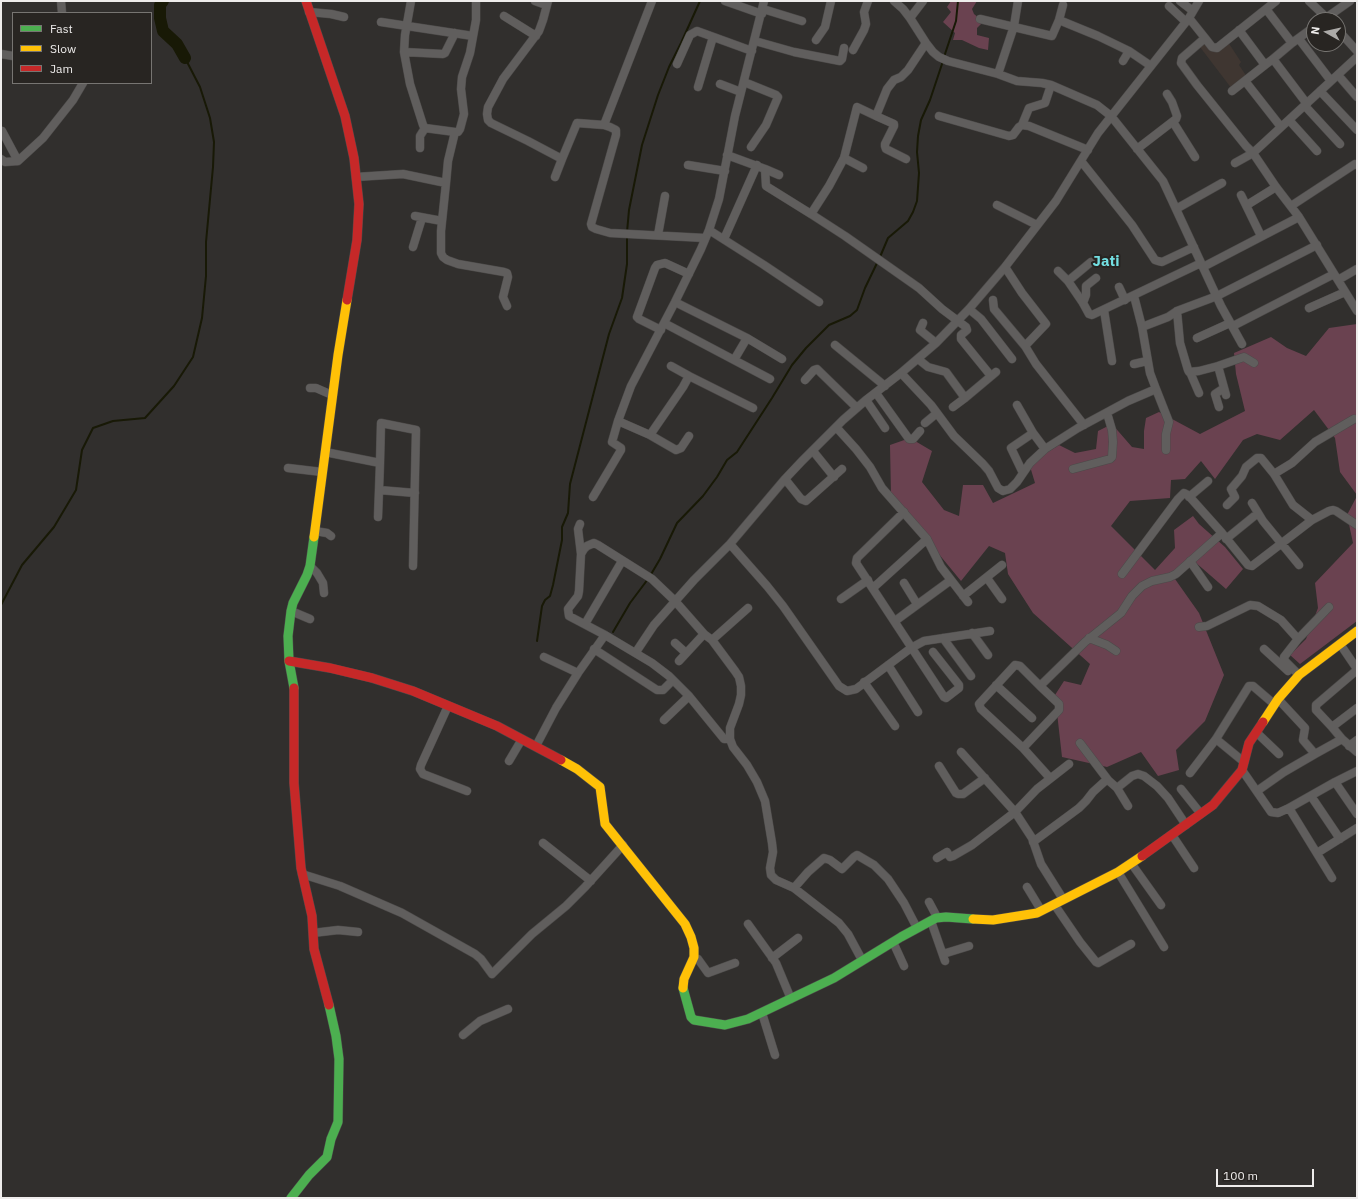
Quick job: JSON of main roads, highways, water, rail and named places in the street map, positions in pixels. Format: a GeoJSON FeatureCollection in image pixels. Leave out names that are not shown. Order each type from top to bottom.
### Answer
{"type":"FeatureCollection","features":[{"type":"Feature","properties":{"kind":"waterway"},"geometry":{"type":"LineString","coordinates":[[163,1],[160,5],[160,18],[163,31],[177,44],[185,58]]}},
{"type":"Feature","properties":{"kind":"waterway"},"geometry":{"type":"LineString","coordinates":[[627,232],[629,210],[642,145],[658,95],[669,67],[700,1]]}},
{"type":"Feature","properties":{"kind":"waterway"},"geometry":{"type":"LineString","coordinates":[[944,57],[956,21],[958,1]]}},
{"type":"Feature","properties":{"kind":"waterway"},"geometry":{"type":"LineString","coordinates":[[1,605],[22,565],[54,527],[76,490],[82,450],[93,428],[113,421],[145,418],[174,386],[193,357],[202,318],[214,142],[210,118],[200,87],[185,58]]}},
{"type":"Feature","properties":{"kind":"waterway"},"geometry":{"type":"LineString","coordinates":[[880,257],[888,238],[908,221],[917,201],[919,173],[917,152],[918,136],[921,120],[930,100],[943,61]]}},
{"type":"Feature","properties":{"kind":"waterway"},"geometry":{"type":"LineString","coordinates":[[537,641],[542,606],[545,600],[550,596],[553,585],[562,540],[562,527],[568,513],[570,484],[609,334],[622,298],[627,264],[627,237]]}},
{"type":"Feature","properties":{"kind":"waterway"},"geometry":{"type":"LineString","coordinates":[[650,576],[677,523],[703,496],[727,460],[737,452],[792,365],[806,348],[829,325],[850,316],[857,310],[865,288],[878,261]]}},
{"type":"Feature","properties":{"kind":"waterway"},"geometry":{"type":"LineString","coordinates":[[613,632],[630,603],[648,579]]}},
{"type":"Feature","properties":{"kind":"district","name":"Jati"},"geometry":{"type":"Point","coordinates":[1106,262]}}]}
